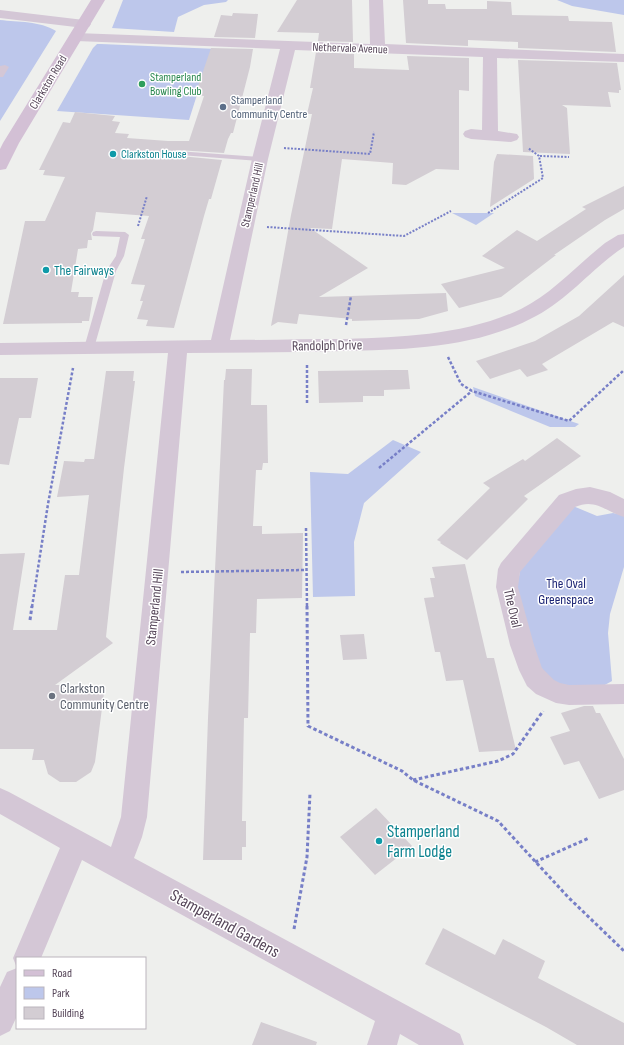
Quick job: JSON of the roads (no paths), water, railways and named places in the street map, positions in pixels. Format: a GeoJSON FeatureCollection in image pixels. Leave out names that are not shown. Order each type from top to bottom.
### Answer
{"type":"FeatureCollection","features":[{"type":"Feature","properties":{"kind":"main road","name":"Clarkston Road"},"geometry":{"type":"LineString","coordinates":[[0,165],[6,143],[98,0]]}},
{"type":"Feature","properties":{"kind":"street"},"geometry":{"type":"LineString","coordinates":[[376,0],[378,49]]}},
{"type":"Feature","properties":{"kind":"street","name":"Nethervale Avenue"},"geometry":{"type":"LineString","coordinates":[[0,14],[80,30],[289,45],[624,58]]}},
{"type":"Feature","properties":{"kind":"street","name":"Stamperland Hill"},"geometry":{"type":"LineString","coordinates":[[219,346],[245,226],[289,45]]}},
{"type":"Feature","properties":{"kind":"street"},"geometry":{"type":"LineString","coordinates":[[490,53],[490,134]]}},
{"type":"Feature","properties":{"kind":"street"},"geometry":{"type":"LineString","coordinates":[[471,134],[490,134],[511,137]]}},
{"type":"Feature","properties":{"kind":"street","name":"Randolph Drive"},"geometry":{"type":"LineString","coordinates":[[0,349],[306,346],[401,344],[439,340],[470,334],[496,326],[529,312],[561,290],[602,254],[624,239]]}},
{"type":"Feature","properties":{"kind":"street","name":"Stamperland Hill"},"geometry":{"type":"LineString","coordinates":[[118,864],[129,837],[134,817],[178,347]]}},
{"type":"Feature","properties":{"kind":"street","name":"The Oval"},"geometry":{"type":"LineString","coordinates":[[624,509],[592,494],[579,496],[567,501],[509,569],[507,587],[522,645],[536,679],[545,687],[556,693],[569,696],[624,694]]}},
{"type":"Feature","properties":{"kind":"street","name":"Stamperland Gardens"},"geometry":{"type":"LineString","coordinates":[[0,800],[76,843],[118,864],[450,1045]]}},
{"type":"Feature","properties":{"kind":"street"},"geometry":{"type":"LineString","coordinates":[[27,957],[76,843]]}},
{"type":"Feature","properties":{"kind":"street"},"geometry":{"type":"LineString","coordinates":[[0,1021],[16,984]]}},
{"type":"Feature","properties":{"kind":"street"},"geometry":{"type":"LineString","coordinates":[[382,1045],[392,1014]]}},
{"type":"Feature","properties":{"kind":"lane"},"geometry":{"type":"LineString","coordinates":[[0,68],[5,67],[0,75]]}},
{"type":"Feature","properties":{"kind":"lane"},"geometry":{"type":"LineString","coordinates":[[180,153],[262,153]]}},
{"type":"Feature","properties":{"kind":"lane"},"geometry":{"type":"LineString","coordinates":[[83,348],[111,271],[120,256],[125,235],[96,234]]}},
{"type":"Feature","properties":{"kind":"place","name":"Stamperland Bowling Club"},"geometry":{"type":"Point","coordinates":[142,84]}},
{"type":"Feature","properties":{"kind":"place","name":"Stamperland Community Centre"},"geometry":{"type":"Point","coordinates":[223,107]}},
{"type":"Feature","properties":{"kind":"place","name":"Clarkston House"},"geometry":{"type":"Point","coordinates":[113,154]}},
{"type":"Feature","properties":{"kind":"place","name":"The Fairways"},"geometry":{"type":"Point","coordinates":[46,270]}},
{"type":"Feature","properties":{"kind":"place","name":"Clarkston Community Centre"},"geometry":{"type":"Point","coordinates":[52,696]}},
{"type":"Feature","properties":{"kind":"place","name":"Stamperland Farm Lodge"},"geometry":{"type":"Point","coordinates":[379,841]}},
{"type":"Feature","properties":{"kind":"park label","name":"The Oval Greenspace"},"geometry":{"type":"Point","coordinates":[566,592]}}]}
